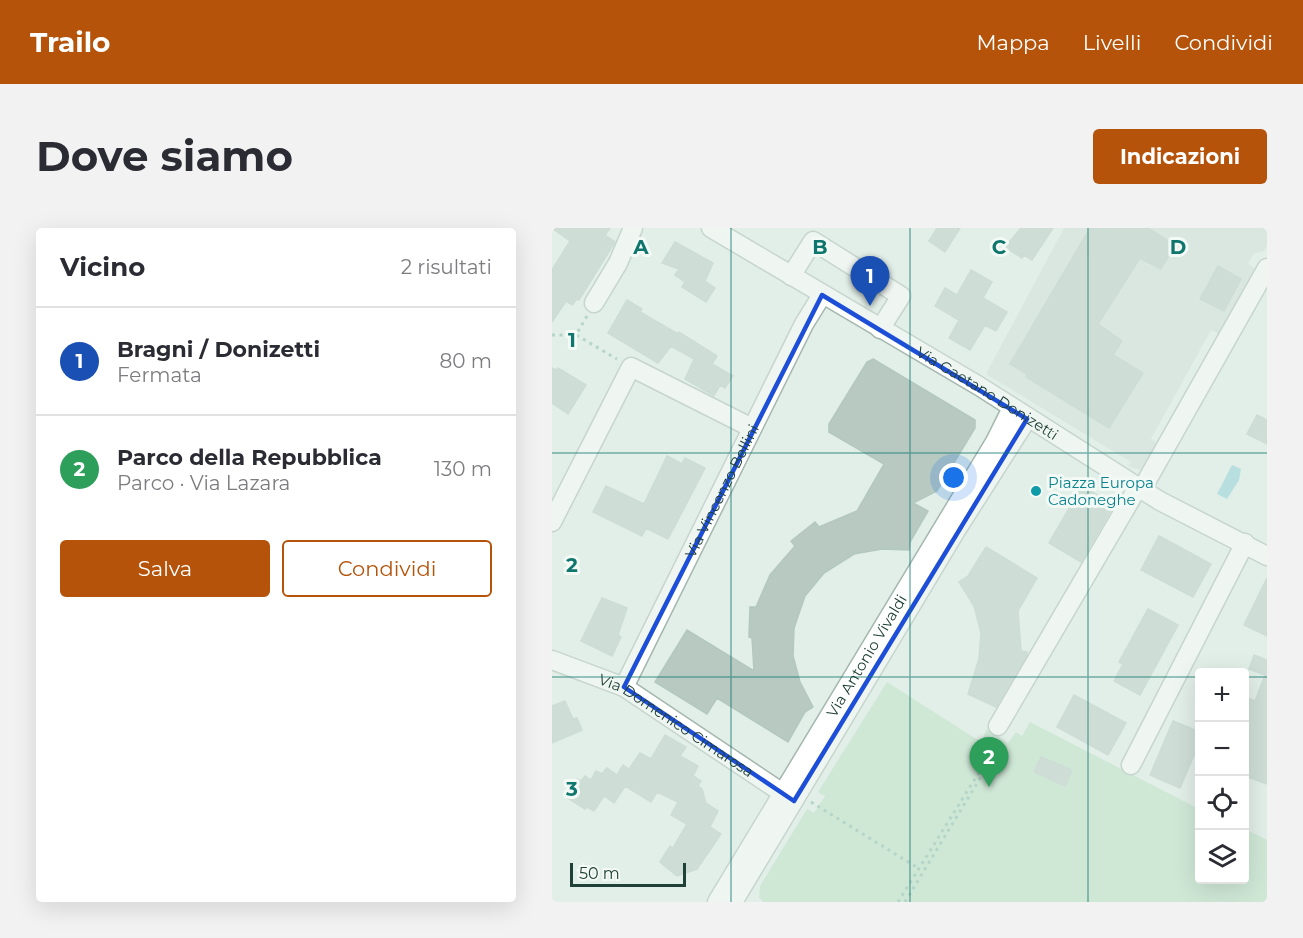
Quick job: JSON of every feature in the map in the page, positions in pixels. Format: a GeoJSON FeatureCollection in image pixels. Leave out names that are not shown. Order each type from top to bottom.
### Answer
{"type":"FeatureCollection","features":[{"type":"Feature","properties":{"kind":"street"},"geometry":{"type":"LineString","coordinates":[[594,303],[618,263],[633,228]]}},
{"type":"Feature","properties":{"kind":"street","name":"Via Gaetano Donizetti"},"geometry":{"type":"LineString","coordinates":[[711,228],[822,296],[979,386],[1027,419],[1140,488],[1267,556]]}},
{"type":"Feature","properties":{"kind":"street"},"geometry":{"type":"LineString","coordinates":[[790,276],[813,241],[901,296],[880,329]]}},
{"type":"Feature","properties":{"kind":"street"},"geometry":{"type":"LineString","coordinates":[[998,726],[1140,488],[1267,268]]}},
{"type":"Feature","properties":{"kind":"street","name":"Via Vincenzo Bellini"},"geometry":{"type":"LineString","coordinates":[[624,687],[804,324],[822,296]]}},
{"type":"Feature","properties":{"kind":"street"},"geometry":{"type":"LineString","coordinates":[[552,522],[631,367],[752,428]]}},
{"type":"Feature","properties":{"kind":"street","name":"Via Antonio Vivaldi"},"geometry":{"type":"LineString","coordinates":[[795,797],[996,442],[1012,408]]}},
{"type":"Feature","properties":{"kind":"street","name":"Via Antonio Vivaldi"},"geometry":{"type":"LineString","coordinates":[[723,901],[795,797],[955,532],[1027,419]]}},
{"type":"Feature","properties":{"kind":"street"},"geometry":{"type":"LineString","coordinates":[[1131,765],[1245,543]]}},
{"type":"Feature","properties":{"kind":"street","name":"Via Domenico Cimarosa"},"geometry":{"type":"LineString","coordinates":[[555,664],[624,687],[795,797]]}},
{"type":"Feature","properties":{"kind":"path"},"geometry":{"type":"LineString","coordinates":[[576,334],[594,303]]}},
{"type":"Feature","properties":{"kind":"path"},"geometry":{"type":"LineString","coordinates":[[552,335],[576,334],[631,367]]}},
{"type":"Feature","properties":{"kind":"path"},"geometry":{"type":"LineString","coordinates":[[898,902],[995,744],[1002,739],[1001,748],[905,902]]}},
{"type":"Feature","properties":{"kind":"path"},"geometry":{"type":"LineString","coordinates":[[795,797],[807,799],[918,868]]}},
{"type":"Feature","properties":{"kind":"highlighted area"},"geometry":{"type":"Polygon","coordinates":[[[822,295],[1027,419],[794,801],[624,687],[822,295]]]}},
{"type":"Feature","properties":{"kind":"shaded area"},"geometry":{"type":"Polygon","coordinates":[[[1064,228],[1267,228],[1267,245],[1264,251],[1253,254],[1248,264],[1258,270],[1223,336],[1211,330],[1151,439],[1161,446],[1143,471],[1128,466],[1131,462],[986,374],[1064,228]]]}},
{"type":"Feature","properties":{"kind":"green space"},"geometry":{"type":"Polygon","coordinates":[[[887,682],[981,742],[987,729],[1008,743],[1016,732],[1022,736],[1030,722],[1195,807],[1195,884],[1249,884],[1249,831],[1267,840],[1267,902],[763,902],[759,897],[760,886],[807,809],[814,813],[825,796],[818,792],[887,682]]]}},
{"type":"Feature","properties":{"kind":"water"},"geometry":{"type":"Polygon","coordinates":[[[1232,465],[1241,469],[1239,480],[1227,499],[1217,494],[1232,465]]]}},
{"type":"Feature","properties":{"kind":"building"},"geometry":{"type":"Polygon","coordinates":[[[552,228],[610,228],[605,235],[615,242],[579,300],[577,299],[572,305],[566,301],[552,322],[552,270],[570,241],[552,228]]]}},
{"type":"Feature","properties":{"kind":"building"},"geometry":{"type":"Polygon","coordinates":[[[937,228],[960,228],[945,252],[929,241],[937,228]]]}},
{"type":"Feature","properties":{"kind":"building"},"geometry":{"type":"Polygon","coordinates":[[[1021,228],[1053,228],[1032,260],[1024,255],[1022,258],[1005,247],[1021,228]]]}},
{"type":"Feature","properties":{"kind":"building"},"geometry":{"type":"Polygon","coordinates":[[[1090,228],[1148,228],[1175,245],[1161,269],[1140,258],[1098,324],[1122,341],[1113,355],[1143,373],[1109,428],[1026,377],[1027,374],[1010,364],[1090,228]]]}},
{"type":"Feature","properties":{"kind":"building"},"geometry":{"type":"Polygon","coordinates":[[[675,242],[713,263],[705,281],[715,288],[706,302],[682,287],[685,282],[675,275],[679,269],[662,263],[675,242]]]}},
{"type":"Feature","properties":{"kind":"building"},"geometry":{"type":"Polygon","coordinates":[[[1218,266],[1241,279],[1224,311],[1200,299],[1218,266]]]}},
{"type":"Feature","properties":{"kind":"building"},"geometry":{"type":"Polygon","coordinates":[[[971,270],[992,282],[983,298],[1007,312],[996,331],[985,325],[970,350],[949,338],[959,320],[935,306],[945,288],[957,295],[971,270]]]}},
{"type":"Feature","properties":{"kind":"building"},"geometry":{"type":"Polygon","coordinates":[[[627,300],[642,309],[640,312],[678,334],[679,332],[717,356],[712,364],[733,376],[725,388],[720,385],[714,396],[685,379],[694,359],[671,346],[658,363],[608,333],[627,300]]]}},
{"type":"Feature","properties":{"kind":"building"},"geometry":{"type":"Polygon","coordinates":[[[873,359],[975,420],[975,428],[937,491],[913,503],[928,511],[910,542],[909,550],[882,549],[854,554],[824,573],[805,596],[794,628],[793,656],[800,682],[813,707],[805,712],[788,742],[717,698],[707,714],[655,682],[687,630],[754,671],[752,638],[749,637],[750,607],[756,607],[770,575],[795,546],[791,541],[815,522],[819,527],[857,511],[884,464],[829,432],[829,424],[867,362],[873,359]]]}},
{"type":"Feature","properties":{"kind":"building"},"geometry":{"type":"Polygon","coordinates":[[[552,368],[556,370],[558,368],[586,385],[568,414],[552,403],[552,368]]]}},
{"type":"Feature","properties":{"kind":"building"},"geometry":{"type":"Polygon","coordinates":[[[1257,415],[1267,420],[1267,444],[1247,434],[1257,415]]]}},
{"type":"Feature","properties":{"kind":"building"},"geometry":{"type":"Polygon","coordinates":[[[667,456],[682,464],[685,458],[705,468],[668,539],[646,528],[642,536],[593,512],[606,486],[644,504],[667,456]]]}},
{"type":"Feature","properties":{"kind":"building"},"geometry":{"type":"Polygon","coordinates":[[[1082,486],[1114,505],[1081,562],[1049,543],[1082,486]]]}},
{"type":"Feature","properties":{"kind":"building"},"geometry":{"type":"Polygon","coordinates":[[[1159,536],[1211,564],[1193,597],[1141,570],[1159,536]]]}},
{"type":"Feature","properties":{"kind":"building"},"geometry":{"type":"Polygon","coordinates":[[[986,547],[1037,578],[1018,611],[1021,651],[1027,652],[1027,655],[996,707],[968,694],[979,659],[981,633],[974,606],[959,582],[968,576],[986,547]]]}},
{"type":"Feature","properties":{"kind":"building"},"geometry":{"type":"Polygon","coordinates":[[[1267,578],[1267,636],[1244,625],[1267,578]]]}},
{"type":"Feature","properties":{"kind":"building"},"geometry":{"type":"Polygon","coordinates":[[[602,598],[627,608],[618,635],[621,637],[612,656],[581,641],[602,598]]]}},
{"type":"Feature","properties":{"kind":"building"},"geometry":{"type":"Polygon","coordinates":[[[1148,609],[1178,625],[1140,695],[1114,681],[1123,664],[1119,662],[1148,609]]]}},
{"type":"Feature","properties":{"kind":"building"},"geometry":{"type":"Polygon","coordinates":[[[1254,655],[1267,660],[1267,784],[1249,777],[1249,699],[1255,701],[1265,675],[1249,669],[1254,655]]]}},
{"type":"Feature","properties":{"kind":"building"},"geometry":{"type":"Polygon","coordinates":[[[1074,695],[1126,723],[1108,755],[1057,727],[1074,695]]]}},
{"type":"Feature","properties":{"kind":"building"},"geometry":{"type":"Polygon","coordinates":[[[565,701],[573,719],[577,718],[582,730],[552,743],[552,706],[565,701]]]}},
{"type":"Feature","properties":{"kind":"building"},"geometry":{"type":"Polygon","coordinates":[[[1173,721],[1195,730],[1195,753],[1180,788],[1150,775],[1173,721]]]}},
{"type":"Feature","properties":{"kind":"building"},"geometry":{"type":"Polygon","coordinates":[[[665,735],[686,747],[680,756],[698,766],[693,776],[701,781],[698,786],[702,789],[706,803],[718,811],[710,827],[721,834],[697,869],[677,876],[660,862],[670,846],[673,848],[687,824],[671,815],[678,802],[657,792],[651,802],[625,786],[614,803],[604,796],[594,811],[587,807],[585,809],[566,797],[577,779],[581,781],[585,776],[591,780],[596,771],[602,774],[607,768],[617,775],[623,765],[629,769],[640,753],[651,759],[665,735]]]}},
{"type":"Feature","properties":{"kind":"building"},"geometry":{"type":"Polygon","coordinates":[[[1041,757],[1072,770],[1065,786],[1034,772],[1041,757]]]}},
{"type":"Feature","properties":{"kind":"place","name":"Bragni / Donizetti"},"geometry":{"type":"Point","coordinates":[870,306]}},
{"type":"Feature","properties":{"kind":"place","name":"Piazza Europa Cadoneghe"},"geometry":{"type":"Point","coordinates":[1036,491]}},
{"type":"Feature","properties":{"kind":"place","name":"Parco della Repubblica"},"geometry":{"type":"Point","coordinates":[989,787]}}]}
